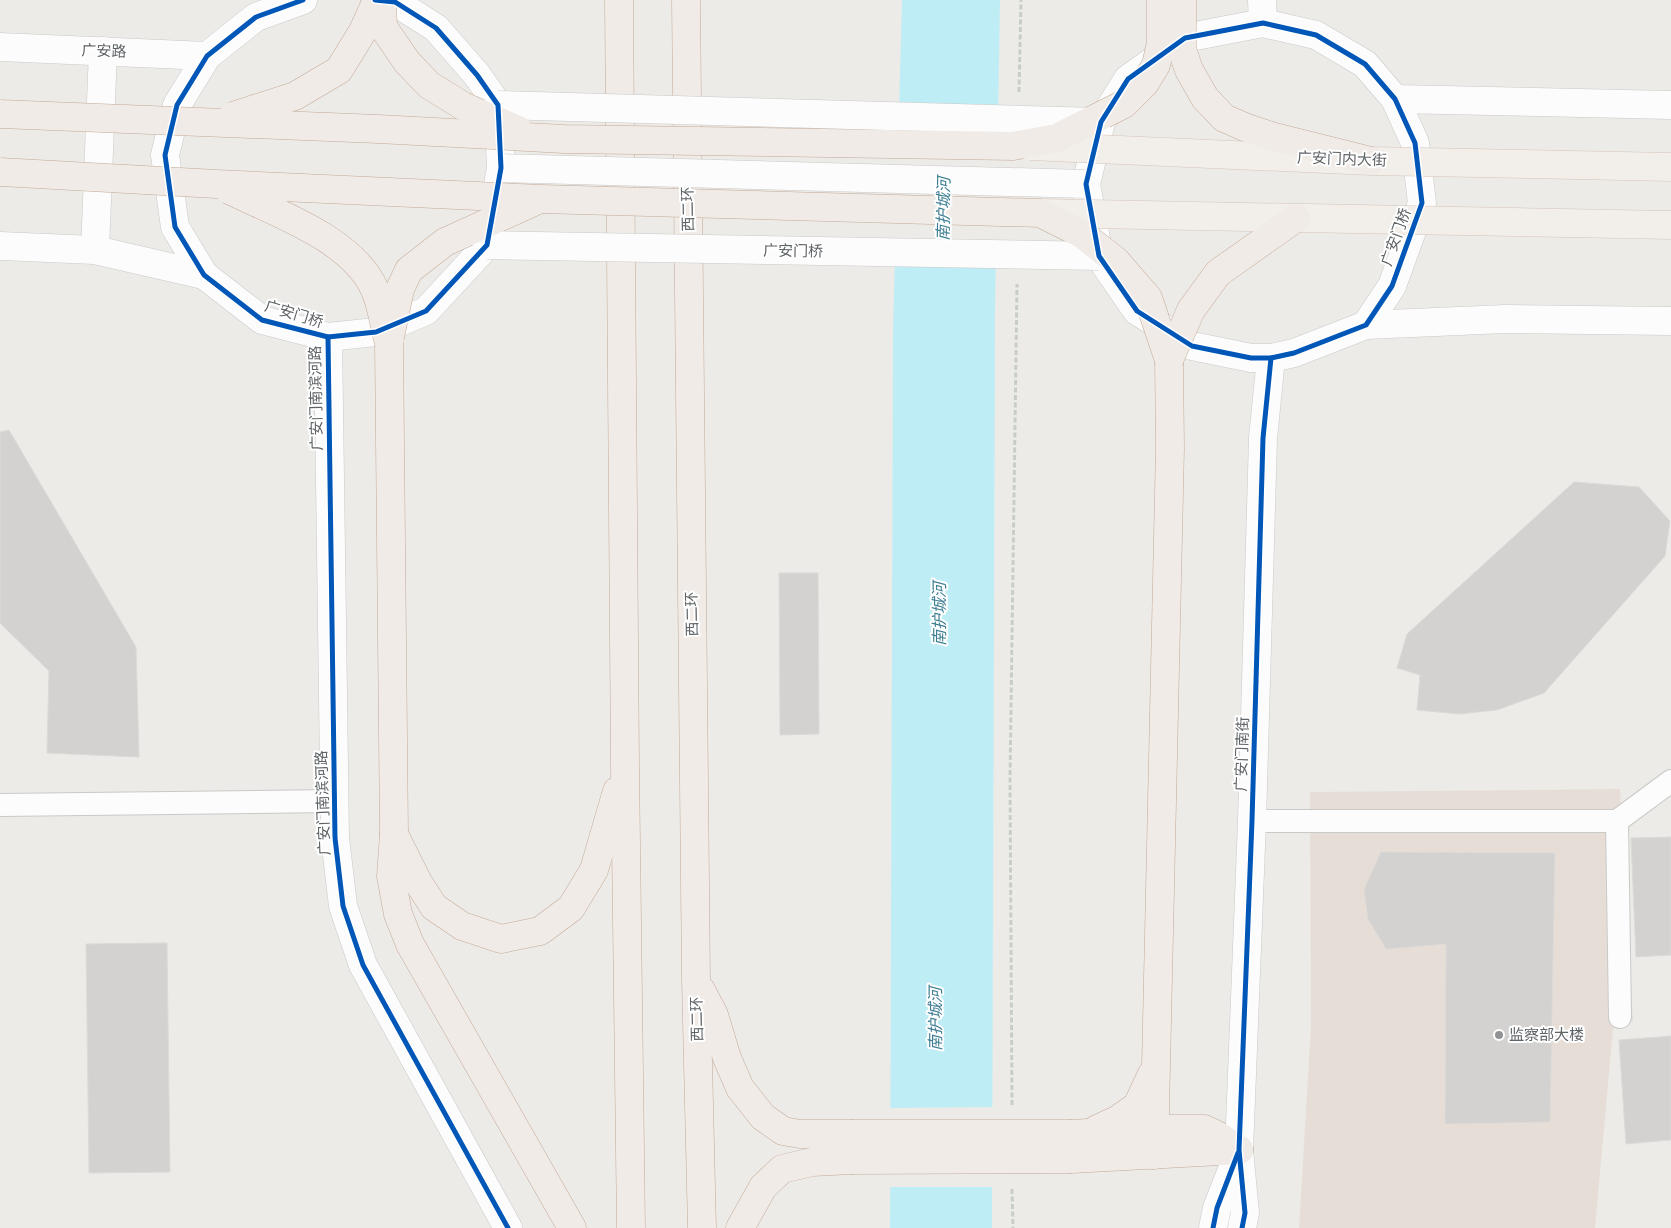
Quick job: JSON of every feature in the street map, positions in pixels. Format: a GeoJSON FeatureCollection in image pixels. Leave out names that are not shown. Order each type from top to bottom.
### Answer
{"type":"FeatureCollection","features":[{"type":"Feature","properties":{"kind":"highway"},"geometry":{"type":"LineString","coordinates":[[210,122],[295,96],[340,70],[363,31],[376,0]]}},
{"type":"Feature","properties":{"kind":"highway"},"geometry":{"type":"LineString","coordinates":[[382,0],[383,27],[407,62],[429,85],[463,106],[534,137]]}},
{"type":"Feature","properties":{"kind":"highway"},"geometry":{"type":"LineString","coordinates":[[619,0],[631,1228]]}},
{"type":"Feature","properties":{"kind":"highway","name":"西二环"},"geometry":{"type":"LineString","coordinates":[[686,0],[696,980],[702,1228]]}},
{"type":"Feature","properties":{"kind":"highway"},"geometry":{"type":"LineString","coordinates":[[0,114],[534,137],[1013,146],[1056,138],[1124,104],[1145,83],[1156,65],[1161,43],[1161,0]]}},
{"type":"Feature","properties":{"kind":"highway"},"geometry":{"type":"LineString","coordinates":[[1182,0],[1182,49],[1189,70],[1205,98],[1224,118],[1271,136],[1371,161]]}},
{"type":"Feature","properties":{"kind":"highway","name":"广安门桥"},"geometry":{"type":"LineString","coordinates":[[0,172],[216,184],[541,198],[1040,213]]}},
{"type":"Feature","properties":{"kind":"highway"},"geometry":{"type":"LineString","coordinates":[[216,184],[326,236],[362,268],[375,291],[389,343]]}},
{"type":"Feature","properties":{"kind":"highway"},"geometry":{"type":"LineString","coordinates":[[541,198],[445,242],[409,270],[400,289],[389,343],[394,834],[390,876],[398,914],[410,944],[572,1228]]}},
{"type":"Feature","properties":{"kind":"highway"},"geometry":{"type":"LineString","coordinates":[[1040,213],[1082,234],[1116,261],[1148,298],[1169,360],[1170,448],[1154,1142]]}},
{"type":"Feature","properties":{"kind":"highway"},"geometry":{"type":"LineString","coordinates":[[1169,360],[1191,310],[1218,273],[1296,218]]}},
{"type":"Feature","properties":{"kind":"highway"},"geometry":{"type":"LineString","coordinates":[[394,834],[418,882],[434,907],[462,926],[501,939],[540,931],[571,908],[594,870],[625,766]]}},
{"type":"Feature","properties":{"kind":"highway"},"geometry":{"type":"LineString","coordinates":[[696,980],[714,1016],[727,1058],[740,1088],[763,1117],[783,1131],[851,1147],[1154,1142],[1239,1150]]}},
{"type":"Feature","properties":{"kind":"highway"},"geometry":{"type":"LineString","coordinates":[[1077,1142],[1138,1106],[1157,1064]]}},
{"type":"Feature","properties":{"kind":"highway"},"geometry":{"type":"LineString","coordinates":[[740,1228],[763,1187],[782,1169],[812,1162],[851,1147]]}},
{"type":"Feature","properties":{"kind":"main road","name":"广安门内大街"},"geometry":{"type":"LineString","coordinates":[[1013,146],[1371,161],[1671,167]]}},
{"type":"Feature","properties":{"kind":"main road","name":"广安门桥"},"geometry":{"type":"LineString","coordinates":[[1040,213],[1671,225]]}},
{"type":"Feature","properties":{"kind":"street","name":"广安门桥"},"geometry":{"type":"LineString","coordinates":[[303,0],[256,17],[208,56],[177,105],[166,155],[175,226],[204,275],[262,320],[328,337],[376,332],[426,311],[487,245],[1099,256]]}},
{"type":"Feature","properties":{"kind":"street"},"geometry":{"type":"LineString","coordinates":[[376,0],[395,2],[436,28],[477,75],[498,105],[501,168],[487,245]]}},
{"type":"Feature","properties":{"kind":"street","name":"广安门桥"},"geometry":{"type":"LineString","coordinates":[[1262,12],[1316,34],[1365,64],[1395,99],[1415,142],[1422,203],[1392,286],[1366,325],[1294,353],[1271,358],[1251,358],[1192,346],[1138,312],[1099,256],[1086,184],[1101,122],[1128,79],[1185,38],[1262,12]]}},
{"type":"Feature","properties":{"kind":"street","name":"广安路"},"geometry":{"type":"LineString","coordinates":[[0,47],[208,56]]}},
{"type":"Feature","properties":{"kind":"street"},"geometry":{"type":"LineString","coordinates":[[95,250],[103,51]]}},
{"type":"Feature","properties":{"kind":"street"},"geometry":{"type":"LineString","coordinates":[[1395,99],[1671,104]]}},
{"type":"Feature","properties":{"kind":"street"},"geometry":{"type":"LineString","coordinates":[[498,105],[1101,122]]}},
{"type":"Feature","properties":{"kind":"street"},"geometry":{"type":"LineString","coordinates":[[501,168],[1086,184]]}},
{"type":"Feature","properties":{"kind":"street"},"geometry":{"type":"LineString","coordinates":[[0,246],[95,250],[204,275]]}},
{"type":"Feature","properties":{"kind":"street"},"geometry":{"type":"LineString","coordinates":[[1366,325],[1506,319],[1671,322]]}},
{"type":"Feature","properties":{"kind":"street","name":"广安门南滨河路"},"geometry":{"type":"LineString","coordinates":[[328,337],[334,801],[335,838],[343,906],[363,965],[508,1228]]}},
{"type":"Feature","properties":{"kind":"street","name":"广安门南街"},"geometry":{"type":"LineString","coordinates":[[1242,1228],[1245,1213],[1239,1150],[1252,821],[1263,438],[1271,358]]}},
{"type":"Feature","properties":{"kind":"street"},"geometry":{"type":"LineString","coordinates":[[1252,821],[1617,821],[1671,781]]}},
{"type":"Feature","properties":{"kind":"street"},"geometry":{"type":"LineString","coordinates":[[0,805],[334,801]]}},
{"type":"Feature","properties":{"kind":"street"},"geometry":{"type":"LineString","coordinates":[[1617,821],[1620,1017]]}},
{"type":"Feature","properties":{"kind":"street","name":"广安门南街"},"geometry":{"type":"LineString","coordinates":[[1213,1228],[1217,1208],[1239,1150]]}},
{"type":"Feature","properties":{"kind":"path"},"geometry":{"type":"LineString","coordinates":[[1019,100],[1021,0]]}},
{"type":"Feature","properties":{"kind":"path"},"geometry":{"type":"LineString","coordinates":[[1012,1108],[1010,779],[1017,280]]}},
{"type":"Feature","properties":{"kind":"path"},"geometry":{"type":"LineString","coordinates":[[1012,1188],[1012,1228]]}},
{"type":"Feature","properties":{"kind":"shaded area"},"geometry":{"type":"Polygon","coordinates":[[[1620,789],[1633,1021],[1613,1029],[1595,1228],[1299,1228],[1311,1026],[1310,792],[1620,789]]]}},
{"type":"Feature","properties":{"kind":"water","name":"南护城河"},"geometry":{"type":"Polygon","coordinates":[[[902,0],[1000,0],[995,312],[992,1228],[890,1228],[893,330],[902,0]]]}},
{"type":"Feature","properties":{"kind":"pier"},"geometry":{"type":"Polygon","coordinates":[[[897,103],[1001,105],[998,266],[893,262],[897,103]]]}},
{"type":"Feature","properties":{"kind":"pier"},"geometry":{"type":"Polygon","coordinates":[[[995,1107],[994,1187],[888,1187],[888,1108],[995,1107]]]}},
{"type":"Feature","properties":{"kind":"building"},"geometry":{"type":"Polygon","coordinates":[[[9,430],[136,647],[139,757],[47,753],[49,671],[0,623],[0,432],[9,430]]]}},
{"type":"Feature","properties":{"kind":"building"},"geometry":{"type":"Polygon","coordinates":[[[1574,482],[1639,487],[1670,521],[1665,556],[1544,693],[1497,710],[1459,714],[1417,710],[1420,675],[1397,668],[1407,634],[1574,482]]]}},
{"type":"Feature","properties":{"kind":"building"},"geometry":{"type":"Polygon","coordinates":[[[779,573],[818,573],[819,734],[780,735],[779,573]]]}},
{"type":"Feature","properties":{"kind":"building"},"geometry":{"type":"Polygon","coordinates":[[[1671,837],[1671,955],[1636,957],[1631,838],[1671,837]]]}},
{"type":"Feature","properties":{"kind":"building","name":"监察部大楼"},"geometry":{"type":"Polygon","coordinates":[[[1381,852],[1555,853],[1550,1122],[1445,1124],[1446,944],[1386,949],[1368,919],[1364,889],[1381,852]]]}},
{"type":"Feature","properties":{"kind":"building"},"geometry":{"type":"Polygon","coordinates":[[[167,943],[170,1172],[89,1173],[86,944],[167,943]]]}},
{"type":"Feature","properties":{"kind":"building"},"geometry":{"type":"Polygon","coordinates":[[[1671,1036],[1671,1140],[1626,1144],[1619,1040],[1671,1036]]]}},
{"type":"Feature","properties":{"kind":"cycle path"},"geometry":{"type":"LineString","coordinates":[[303,0],[256,17],[207,56],[177,105],[165,155],[175,227],[204,275],[262,320],[328,337],[376,332],[426,311],[487,245],[501,168],[498,105],[477,75],[436,28],[395,2],[375,0]]}},
{"type":"Feature","properties":{"kind":"cycle path"},"geometry":{"type":"LineString","coordinates":[[1263,23],[1316,35],[1365,64],[1395,99],[1415,143],[1422,203],[1392,286],[1366,325],[1294,353],[1271,358],[1251,358],[1192,346],[1137,311],[1099,256],[1086,184],[1101,122],[1128,79],[1185,38],[1263,23]]}},
{"type":"Feature","properties":{"kind":"cycle path"},"geometry":{"type":"LineString","coordinates":[[328,337],[335,838],[343,906],[363,965],[508,1228]]}},
{"type":"Feature","properties":{"kind":"cycle path"},"geometry":{"type":"LineString","coordinates":[[1242,1228],[1245,1213],[1239,1150],[1252,821],[1263,438],[1271,358]]}},
{"type":"Feature","properties":{"kind":"cycle path"},"geometry":{"type":"LineString","coordinates":[[1213,1228],[1217,1208],[1238,1153]]}},
{"type":"Feature","properties":{"kind":"place","name":"监察部大楼"},"geometry":{"type":"Point","coordinates":[1499,1035]}}]}
